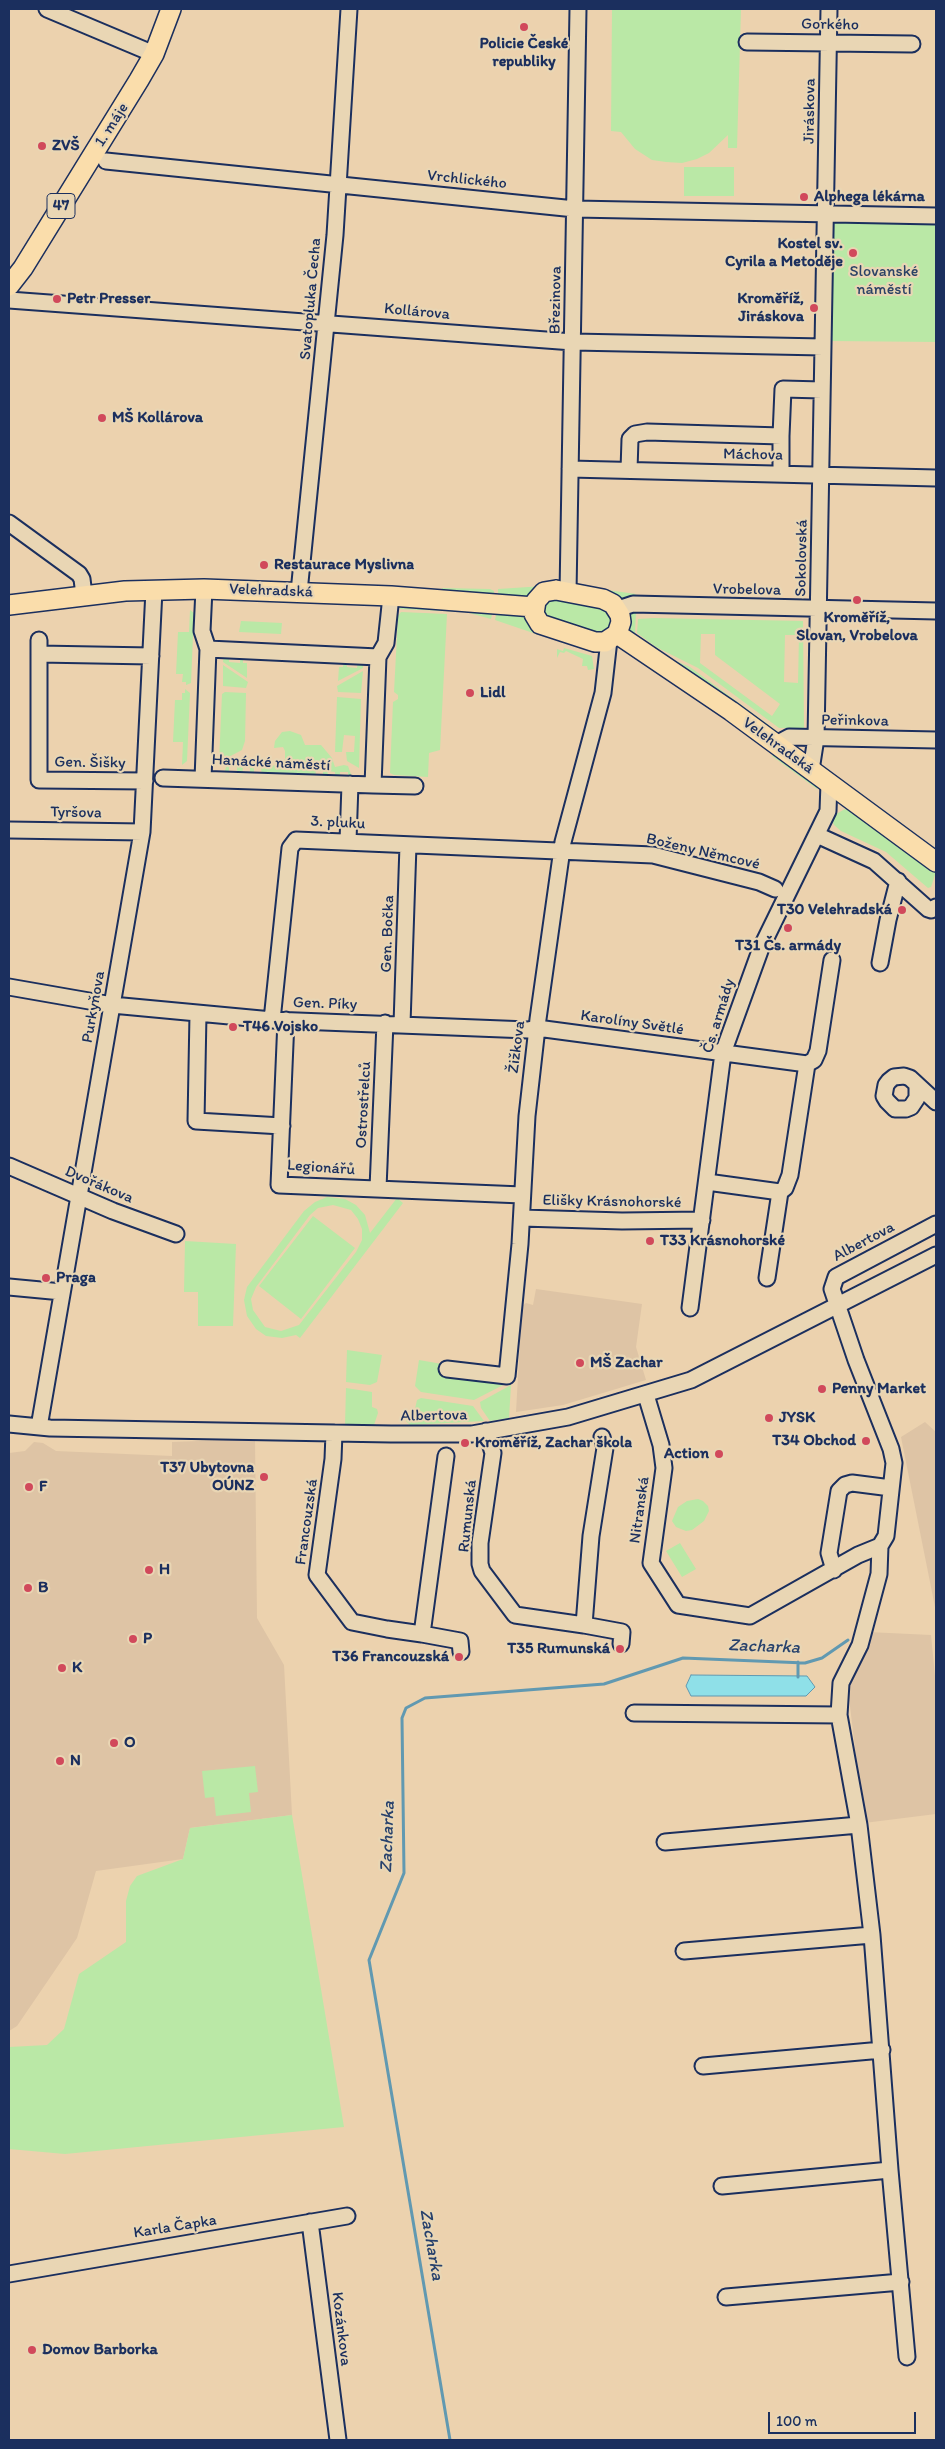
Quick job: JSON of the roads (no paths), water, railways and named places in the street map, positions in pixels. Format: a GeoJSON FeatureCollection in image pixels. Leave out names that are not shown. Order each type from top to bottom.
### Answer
{"type":"FeatureCollection","features":[{"type":"Feature","properties":{"kind":"main road","name":"1. máje"},"geometry":{"type":"LineString","coordinates":[[9,286],[24,268],[129,98],[148,52],[160,9]]}},
{"type":"Feature","properties":{"kind":"main road","name":"1. máje"},"geometry":{"type":"LineString","coordinates":[[9,277],[148,52],[171,9]]}},
{"type":"Feature","properties":{"kind":"main road","name":"Velehradská"},"geometry":{"type":"LineString","coordinates":[[9,605],[84,595],[204,589],[391,596],[534,607]]}},
{"type":"Feature","properties":{"kind":"main road"},"geometry":{"type":"LineString","coordinates":[[550,590],[568,592],[608,600],[618,609],[621,622],[613,637],[600,643],[546,627],[537,620],[534,607],[536,600],[544,592],[550,590]]}},
{"type":"Feature","properties":{"kind":"main road","name":"Velehradská"},"geometry":{"type":"LineString","coordinates":[[613,637],[644,651],[776,744],[936,862]]}},
{"type":"Feature","properties":{"kind":"street"},"geometry":{"type":"LineString","coordinates":[[47,9],[148,52]]}},
{"type":"Feature","properties":{"kind":"street","name":"Svatopluka Čecha"},"geometry":{"type":"LineString","coordinates":[[298,592],[327,322],[339,183],[349,9]]}},
{"type":"Feature","properties":{"kind":"street","name":"Březinova"},"geometry":{"type":"LineString","coordinates":[[568,592],[578,9]]}},
{"type":"Feature","properties":{"kind":"street","name":"Jiráskova"},"geometry":{"type":"LineString","coordinates":[[825,214],[829,9]]}},
{"type":"Feature","properties":{"kind":"street","name":"Gorkého"},"geometry":{"type":"LineString","coordinates":[[747,42],[912,44]]}},
{"type":"Feature","properties":{"kind":"street","name":"Vrchlického"},"geometry":{"type":"LineString","coordinates":[[106,161],[339,183],[575,209],[825,214]]}},
{"type":"Feature","properties":{"kind":"street"},"geometry":{"type":"LineString","coordinates":[[824,347],[825,214],[936,216]]}},
{"type":"Feature","properties":{"kind":"street","name":"Kollárova"},"geometry":{"type":"LineString","coordinates":[[9,300],[327,322],[573,342],[824,347]]}},
{"type":"Feature","properties":{"kind":"street","name":"Sokolovská"},"geometry":{"type":"LineString","coordinates":[[811,770],[816,738],[824,347]]}},
{"type":"Feature","properties":{"kind":"street"},"geometry":{"type":"LineString","coordinates":[[781,473],[783,389],[822,390]]}},
{"type":"Feature","properties":{"kind":"street"},"geometry":{"type":"LineString","coordinates":[[629,470],[630,439],[635,434],[781,436]]}},
{"type":"Feature","properties":{"kind":"street","name":"Máchova"},"geometry":{"type":"LineString","coordinates":[[570,469],[936,478]]}},
{"type":"Feature","properties":{"kind":"street"},"geometry":{"type":"LineString","coordinates":[[9,523],[79,574],[82,579],[84,595]]}},
{"type":"Feature","properties":{"kind":"street","name":"Hanácké náměstí"},"geometry":{"type":"LineString","coordinates":[[204,589],[202,631],[208,649],[203,779],[415,786]]}},
{"type":"Feature","properties":{"kind":"street","name":"Purkyňova"},"geometry":{"type":"LineString","coordinates":[[39,1427],[142,832],[154,590]]}},
{"type":"Feature","properties":{"kind":"street"},"geometry":{"type":"LineString","coordinates":[[373,785],[378,657],[386,643],[391,596]]}},
{"type":"Feature","properties":{"kind":"street","name":"Vrobelova"},"geometry":{"type":"LineString","coordinates":[[618,609],[633,604],[936,611]]}},
{"type":"Feature","properties":{"kind":"street","name":"Žižkova"},"geometry":{"type":"LineString","coordinates":[[447,1369],[507,1376],[522,1218],[527,1116],[537,1028],[562,850],[566,828],[603,693],[604,668],[613,637]]}},
{"type":"Feature","properties":{"kind":"street"},"geometry":{"type":"LineString","coordinates":[[589,640],[598,652],[604,668]]}},
{"type":"Feature","properties":{"kind":"street","name":"Gen. Šišky"},"geometry":{"type":"LineString","coordinates":[[145,781],[39,780],[39,647],[151,656]]}},
{"type":"Feature","properties":{"kind":"street"},"geometry":{"type":"LineString","coordinates":[[208,649],[378,657]]}},
{"type":"Feature","properties":{"kind":"street"},"geometry":{"type":"LineString","coordinates":[[604,668],[614,655],[622,650],[644,651]]}},
{"type":"Feature","properties":{"kind":"street","name":"Peřinkova"},"geometry":{"type":"LineString","coordinates":[[776,744],[789,737],[936,740]]}},
{"type":"Feature","properties":{"kind":"street"},"geometry":{"type":"LineString","coordinates":[[163,778],[203,779]]}},
{"type":"Feature","properties":{"kind":"street"},"geometry":{"type":"LineString","coordinates":[[348,841],[350,784]]}},
{"type":"Feature","properties":{"kind":"street"},"geometry":{"type":"LineString","coordinates":[[828,811],[829,784]]}},
{"type":"Feature","properties":{"kind":"street"},"geometry":{"type":"LineString","coordinates":[[828,811],[845,802],[857,804]]}},
{"type":"Feature","properties":{"kind":"street","name":"Čs. armády"},"geometry":{"type":"LineString","coordinates":[[690,1308],[723,1053],[761,948],[828,811]]}},
{"type":"Feature","properties":{"kind":"street","name":"Tyršova"},"geometry":{"type":"LineString","coordinates":[[9,830],[142,832]]}},
{"type":"Feature","properties":{"kind":"street"},"geometry":{"type":"LineString","coordinates":[[816,835],[874,861],[928,909],[931,910],[936,907]]}},
{"type":"Feature","properties":{"kind":"street","name":"3. pluku"},"geometry":{"type":"LineString","coordinates":[[279,1020],[290,844],[299,839],[562,850]]}},
{"type":"Feature","properties":{"kind":"street","name":"Gen. Bočka"},"geometry":{"type":"LineString","coordinates":[[402,1024],[408,845]]}},
{"type":"Feature","properties":{"kind":"street","name":"Boženy Němcové"},"geometry":{"type":"LineString","coordinates":[[562,850],[653,855],[759,882],[775,889]]}},
{"type":"Feature","properties":{"kind":"street"},"geometry":{"type":"LineString","coordinates":[[880,963],[898,881]]}},
{"type":"Feature","properties":{"kind":"street"},"geometry":{"type":"LineString","coordinates":[[767,1278],[780,1192],[785,1188],[790,1176],[806,1064],[814,1060],[818,1051],[832,960]]}},
{"type":"Feature","properties":{"kind":"street","name":"Gen. Píky"},"geometry":{"type":"LineString","coordinates":[[9,987],[112,1005],[198,1014],[279,1020],[528,1030],[537,1028]]}},
{"type":"Feature","properties":{"kind":"street"},"geometry":{"type":"LineString","coordinates":[[198,1014],[196,1121],[282,1126]]}},
{"type":"Feature","properties":{"kind":"street","name":"Legionářů"},"geometry":{"type":"LineString","coordinates":[[279,1020],[282,1126],[279,1185],[522,1195]]}},
{"type":"Feature","properties":{"kind":"street","name":"Ostrostřelců"},"geometry":{"type":"LineString","coordinates":[[378,1188],[385,1024]]}},
{"type":"Feature","properties":{"kind":"street","name":"Karolíny Světlé"},"geometry":{"type":"LineString","coordinates":[[537,1028],[806,1064]]}},
{"type":"Feature","properties":{"kind":"street"},"geometry":{"type":"LineString","coordinates":[[917,1087],[936,1102]]}},
{"type":"Feature","properties":{"kind":"street","name":"Dvořákova"},"geometry":{"type":"LineString","coordinates":[[9,1166],[114,1211],[176,1234]]}},
{"type":"Feature","properties":{"kind":"street"},"geometry":{"type":"LineString","coordinates":[[707,1182],[780,1192]]}},
{"type":"Feature","properties":{"kind":"street","name":"Elišky Krásnohorské"},"geometry":{"type":"LineString","coordinates":[[522,1218],[622,1221],[702,1220]]}},
{"type":"Feature","properties":{"kind":"street","name":"Albertova"},"geometry":{"type":"LineString","coordinates":[[836,1306],[832,1288],[836,1277],[936,1224]]}},
{"type":"Feature","properties":{"kind":"street","name":"Albertova"},"geometry":{"type":"LineString","coordinates":[[9,1424],[39,1427],[472,1434],[568,1417],[646,1395],[707,1372],[936,1255]]}},
{"type":"Feature","properties":{"kind":"street"},"geometry":{"type":"LineString","coordinates":[[9,1287],[62,1292]]}},
{"type":"Feature","properties":{"kind":"street"},"geometry":{"type":"LineString","coordinates":[[836,1306],[891,1449],[894,1463],[886,1536],[880,1546],[879,1574],[860,1645],[841,1684],[839,1715],[859,1825],[872,1935],[907,2357]]}},
{"type":"Feature","properties":{"kind":"street","name":"Nitranská"},"geometry":{"type":"LineString","coordinates":[[646,1395],[660,1443],[664,1468],[651,1563],[678,1605],[750,1616],[880,1546]]}},
{"type":"Feature","properties":{"kind":"street","name":"Rumunská"},"geometry":{"type":"LineString","coordinates":[[486,1431],[493,1453],[480,1543],[482,1571],[516,1615],[622,1632],[621,1644]]}},
{"type":"Feature","properties":{"kind":"street","name":"Francouzská"},"geometry":{"type":"LineString","coordinates":[[334,1433],[333,1460],[317,1575],[352,1622],[460,1641],[461,1652]]}},
{"type":"Feature","properties":{"kind":"street"},"geometry":{"type":"LineString","coordinates":[[584,1625],[591,1536],[605,1448],[602,1437]]}},
{"type":"Feature","properties":{"kind":"street"},"geometry":{"type":"LineString","coordinates":[[422,1634],[446,1456]]}},
{"type":"Feature","properties":{"kind":"street"},"geometry":{"type":"LineString","coordinates":[[834,1570],[829,1553],[839,1491],[845,1485],[852,1483],[892,1488]]}},
{"type":"Feature","properties":{"kind":"street"},"geometry":{"type":"LineString","coordinates":[[634,1713],[839,1715]]}},
{"type":"Feature","properties":{"kind":"street"},"geometry":{"type":"LineString","coordinates":[[665,1842],[859,1825]]}},
{"type":"Feature","properties":{"kind":"street"},"geometry":{"type":"LineString","coordinates":[[684,1951],[872,1935]]}},
{"type":"Feature","properties":{"kind":"street"},"geometry":{"type":"LineString","coordinates":[[703,2066],[882,2050]]}},
{"type":"Feature","properties":{"kind":"street"},"geometry":{"type":"LineString","coordinates":[[722,2186],[890,2170]]}},
{"type":"Feature","properties":{"kind":"street","name":"Karla Čapka"},"geometry":{"type":"LineString","coordinates":[[9,2274],[347,2216]]}},
{"type":"Feature","properties":{"kind":"street","name":"Kozánkova"},"geometry":{"type":"LineString","coordinates":[[310,2222],[338,2440]]}},
{"type":"Feature","properties":{"kind":"street"},"geometry":{"type":"LineString","coordinates":[[726,2296],[901,2282]]}},
{"type":"Feature","properties":{"kind":"water"},"geometry":{"type":"Polygon","coordinates":[[[691,1675],[807,1676],[815,1687],[806,1696],[691,1696],[686,1686],[691,1675]]]}},
{"type":"Feature","properties":{"kind":"waterway","name":"Zacharka"},"geometry":{"type":"LineString","coordinates":[[450,2440],[369,1960],[404,1873],[402,1718],[406,1708],[425,1698],[604,1684],[683,1658],[805,1663],[822,1658],[848,1640]]}},
{"type":"Feature","properties":{"kind":"waterway"},"geometry":{"type":"LineString","coordinates":[[798,1662],[798,1677]]}},
{"type":"Feature","properties":{"kind":"place","name":"Policie České republiky"},"geometry":{"type":"Point","coordinates":[524,27]}},
{"type":"Feature","properties":{"kind":"place","name":"ZVŠ"},"geometry":{"type":"Point","coordinates":[42,146]}},
{"type":"Feature","properties":{"kind":"place","name":"Alphega lékárna"},"geometry":{"type":"Point","coordinates":[804,197]}},
{"type":"Feature","properties":{"kind":"place","name":"Kostel sv. Cyrila a Metoděje"},"geometry":{"type":"Point","coordinates":[853,253]}},
{"type":"Feature","properties":{"kind":"place","name":"Petr Presser"},"geometry":{"type":"Point","coordinates":[57,299]}},
{"type":"Feature","properties":{"kind":"place","name":"Kroměříž, Jiráskova"},"geometry":{"type":"Point","coordinates":[814,308]}},
{"type":"Feature","properties":{"kind":"place","name":"MŠ Kollárova"},"geometry":{"type":"Point","coordinates":[102,418]}},
{"type":"Feature","properties":{"kind":"place","name":"Restaurace Myslivna"},"geometry":{"type":"Point","coordinates":[264,565]}},
{"type":"Feature","properties":{"kind":"place","name":"Kroměříž, Slovan, Vrobelova"},"geometry":{"type":"Point","coordinates":[857,600]}},
{"type":"Feature","properties":{"kind":"place","name":"Lidl"},"geometry":{"type":"Point","coordinates":[470,693]}},
{"type":"Feature","properties":{"kind":"place","name":"T30 Velehradská"},"geometry":{"type":"Point","coordinates":[902,910]}},
{"type":"Feature","properties":{"kind":"place","name":"T31 Čs. armády"},"geometry":{"type":"Point","coordinates":[788,928]}},
{"type":"Feature","properties":{"kind":"place","name":"T46 Vojsko"},"geometry":{"type":"Point","coordinates":[233,1027]}},
{"type":"Feature","properties":{"kind":"place","name":"T33 Krásnohorské"},"geometry":{"type":"Point","coordinates":[650,1241]}},
{"type":"Feature","properties":{"kind":"place","name":"Praga"},"geometry":{"type":"Point","coordinates":[46,1278]}},
{"type":"Feature","properties":{"kind":"place","name":"MŠ Zachar"},"geometry":{"type":"Point","coordinates":[580,1363]}},
{"type":"Feature","properties":{"kind":"place","name":"Penny Market"},"geometry":{"type":"Point","coordinates":[822,1389]}},
{"type":"Feature","properties":{"kind":"place","name":"JYSK"},"geometry":{"type":"Point","coordinates":[769,1418]}},
{"type":"Feature","properties":{"kind":"place","name":"T34 Obchod"},"geometry":{"type":"Point","coordinates":[866,1441]}},
{"type":"Feature","properties":{"kind":"place","name":"Kroměříž, Zachar škola"},"geometry":{"type":"Point","coordinates":[465,1443]}},
{"type":"Feature","properties":{"kind":"place","name":"Action"},"geometry":{"type":"Point","coordinates":[719,1454]}},
{"type":"Feature","properties":{"kind":"place","name":"T37 Ubytovna OÚNZ"},"geometry":{"type":"Point","coordinates":[264,1477]}},
{"type":"Feature","properties":{"kind":"place","name":"F"},"geometry":{"type":"Point","coordinates":[29,1487]}},
{"type":"Feature","properties":{"kind":"place","name":"H"},"geometry":{"type":"Point","coordinates":[149,1570]}},
{"type":"Feature","properties":{"kind":"place","name":"B"},"geometry":{"type":"Point","coordinates":[28,1588]}},
{"type":"Feature","properties":{"kind":"place","name":"P"},"geometry":{"type":"Point","coordinates":[133,1639]}},
{"type":"Feature","properties":{"kind":"place","name":"T35 Rumunská"},"geometry":{"type":"Point","coordinates":[620,1649]}},
{"type":"Feature","properties":{"kind":"place","name":"T36 Francouzská"},"geometry":{"type":"Point","coordinates":[459,1657]}},
{"type":"Feature","properties":{"kind":"place","name":"K"},"geometry":{"type":"Point","coordinates":[62,1668]}},
{"type":"Feature","properties":{"kind":"place","name":"O"},"geometry":{"type":"Point","coordinates":[114,1743]}},
{"type":"Feature","properties":{"kind":"place","name":"N"},"geometry":{"type":"Point","coordinates":[60,1761]}},
{"type":"Feature","properties":{"kind":"place","name":"Domov Barborka"},"geometry":{"type":"Point","coordinates":[32,2350]}},
{"type":"Feature","properties":{"kind":"park label","name":"Slovanské náměstí"},"geometry":{"type":"Point","coordinates":[884,281]}}]}
